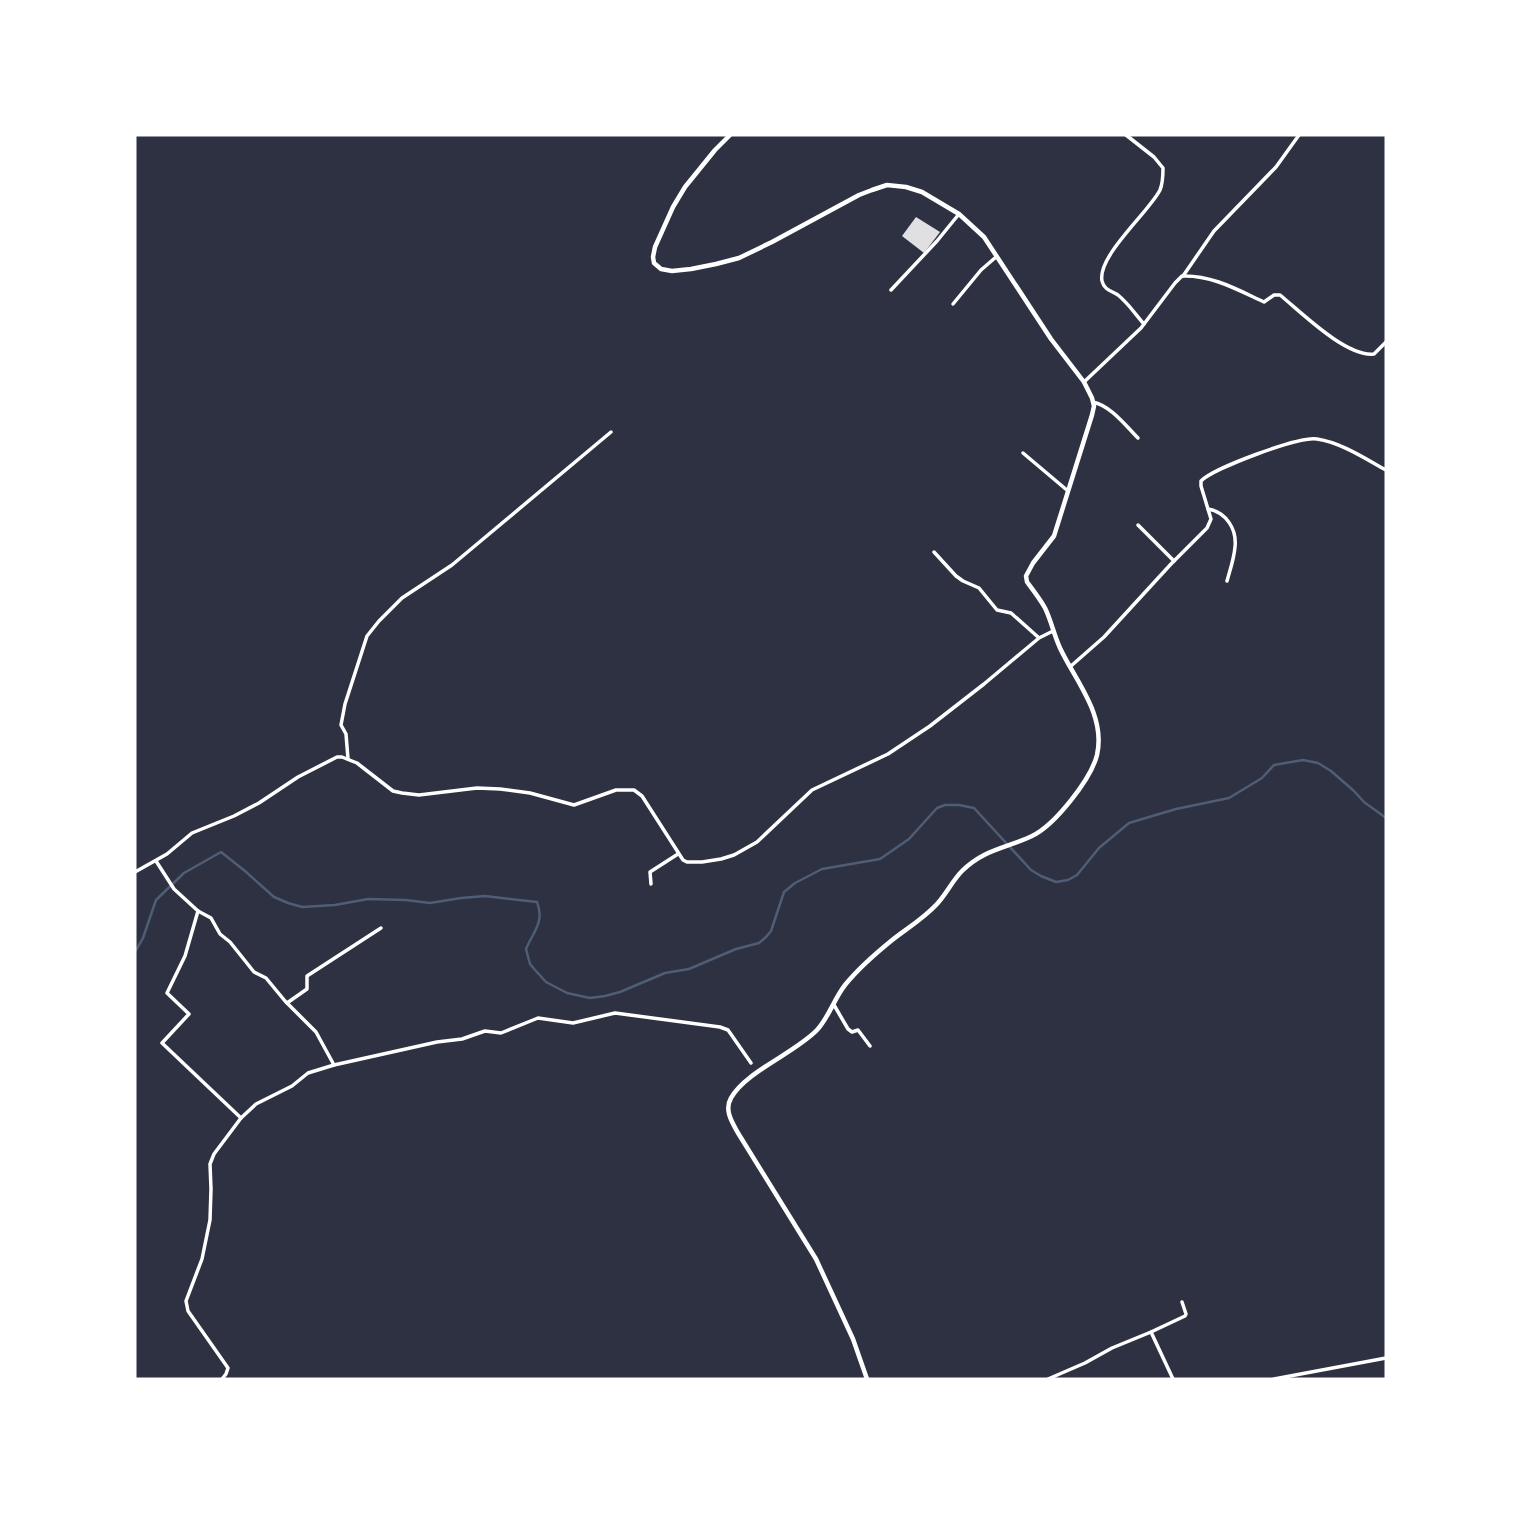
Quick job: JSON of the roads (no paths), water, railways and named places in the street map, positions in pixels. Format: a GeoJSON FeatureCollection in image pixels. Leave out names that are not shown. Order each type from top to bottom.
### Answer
{"type":"FeatureCollection","features":[{"type":"Feature","properties":{"kind":"street"},"geometry":{"type":"LineString","coordinates":[[730,135],[685,187],[673,207],[653,257],[654,263],[661,269],[691,269],[739,258],[859,195],[887,186],[906,187],[922,192],[959,214],[984,237],[1051,338],[1084,382],[1093,402],[1092,415],[1054,536],[1026,576],[1027,582],[1046,610],[1053,631],[1091,707],[1098,727],[1099,742],[1093,765],[1080,788],[1045,829],[1024,840],[992,851],[962,871],[938,904],[870,959],[844,987],[819,1028],[737,1088],[728,1106],[729,1115],[738,1133],[816,1259],[853,1339],[867,1379]]}},
{"type":"Feature","properties":{"kind":"street"},"geometry":{"type":"LineString","coordinates":[[1126,135],[1154,157],[1163,168],[1162,187],[1118,243],[1106,263],[1102,281],[1106,289],[1117,295],[1144,324]]}},
{"type":"Feature","properties":{"kind":"street"},"geometry":{"type":"LineString","coordinates":[[1084,382],[1144,324],[1214,231],[1276,167],[1299,135]]}},
{"type":"Feature","properties":{"kind":"street"},"geometry":{"type":"LineString","coordinates":[[891,290],[959,214]]}},
{"type":"Feature","properties":{"kind":"street"},"geometry":{"type":"LineString","coordinates":[[953,304],[981,270],[996,257]]}},
{"type":"Feature","properties":{"kind":"street"},"geometry":{"type":"LineString","coordinates":[[1182,276],[1209,279],[1235,287],[1264,302],[1280,295],[1321,330],[1365,354],[1374,354],[1386,342]]}},
{"type":"Feature","properties":{"kind":"street"},"geometry":{"type":"LineString","coordinates":[[1093,402],[1104,406],[1138,438]]}},
{"type":"Feature","properties":{"kind":"street"},"geometry":{"type":"LineString","coordinates":[[348,759],[346,734],[341,725],[345,704],[367,636],[379,621],[402,598],[452,565],[611,432]]}},
{"type":"Feature","properties":{"kind":"street"},"geometry":{"type":"LineString","coordinates":[[1070,666],[1104,637],[1207,528],[1211,519],[1200,481],[1219,468],[1295,441],[1312,438],[1345,447],[1386,470]]}},
{"type":"Feature","properties":{"kind":"street"},"geometry":{"type":"LineString","coordinates":[[1023,453],[1068,491]]}},
{"type":"Feature","properties":{"kind":"street"},"geometry":{"type":"LineString","coordinates":[[1208,509],[1224,516],[1232,530],[1235,548],[1227,581]]}},
{"type":"Feature","properties":{"kind":"street"},"geometry":{"type":"LineString","coordinates":[[1138,525],[1174,561]]}},
{"type":"Feature","properties":{"kind":"street"},"geometry":{"type":"LineString","coordinates":[[934,552],[963,581],[979,588],[997,610],[1011,613],[1039,638]]}},
{"type":"Feature","properties":{"kind":"street"},"geometry":{"type":"LineString","coordinates":[[135,872],[156,861],[192,833],[259,803],[307,772],[337,757],[356,763],[393,791],[419,795],[477,788],[500,789],[530,793],[574,805],[616,790],[634,790],[642,796],[678,854],[687,862],[702,862],[734,855],[757,842],[812,790],[888,754],[930,726],[1039,638],[1053,631]]}},
{"type":"Feature","properties":{"kind":"street"},"geometry":{"type":"LineString","coordinates":[[651,884],[650,872],[678,854]]}},
{"type":"Feature","properties":{"kind":"street"},"geometry":{"type":"LineString","coordinates":[[156,861],[174,889],[198,911],[211,918],[220,934],[230,942],[254,972],[266,978],[316,1032],[334,1065]]}},
{"type":"Feature","properties":{"kind":"street"},"geometry":{"type":"LineString","coordinates":[[198,911],[185,957],[167,993],[189,1014],[162,1043],[241,1118]]}},
{"type":"Feature","properties":{"kind":"street"},"geometry":{"type":"LineString","coordinates":[[287,1003],[307,989],[307,976],[382,928]]}},
{"type":"Feature","properties":{"kind":"street"},"geometry":{"type":"LineString","coordinates":[[834,1005],[848,1029],[852,1032],[858,1030],[870,1046]]}},
{"type":"Feature","properties":{"kind":"street"},"geometry":{"type":"LineString","coordinates":[[222,1379],[228,1368],[192,1318],[186,1301],[202,1259],[210,1220],[210,1164],[214,1154],[241,1118],[256,1104],[292,1086],[308,1073],[334,1065],[462,1039],[485,1031],[501,1033],[538,1018],[573,1023],[615,1013],[720,1027],[728,1030],[751,1063]]}},
{"type":"Feature","properties":{"kind":"street"},"geometry":{"type":"LineString","coordinates":[[1048,1379],[1185,1317],[1182,1302]]}},
{"type":"Feature","properties":{"kind":"street"},"geometry":{"type":"LineString","coordinates":[[1151,1332],[1173,1379]]}},
{"type":"Feature","properties":{"kind":"street"},"geometry":{"type":"LineString","coordinates":[[1274,1379],[1386,1358]]}},
{"type":"Feature","properties":{"kind":"waterway"},"geometry":{"type":"LineString","coordinates":[[135,952],[143,938],[156,900],[184,873],[221,852],[274,897],[302,907],[368,899],[430,903],[485,896],[537,902],[539,921],[526,949],[530,964],[546,982],[567,993],[590,998],[620,992],[665,973],[689,969],[736,949],[759,943],[771,931],[784,892],[795,883],[822,869],[880,859],[909,839],[937,808],[945,805],[974,808],[1031,870],[1056,882],[1077,875],[1099,848],[1129,823],[1176,809],[1229,798],[1262,778],[1274,765],[1303,760],[1318,763],[1386,818]]}}]}
